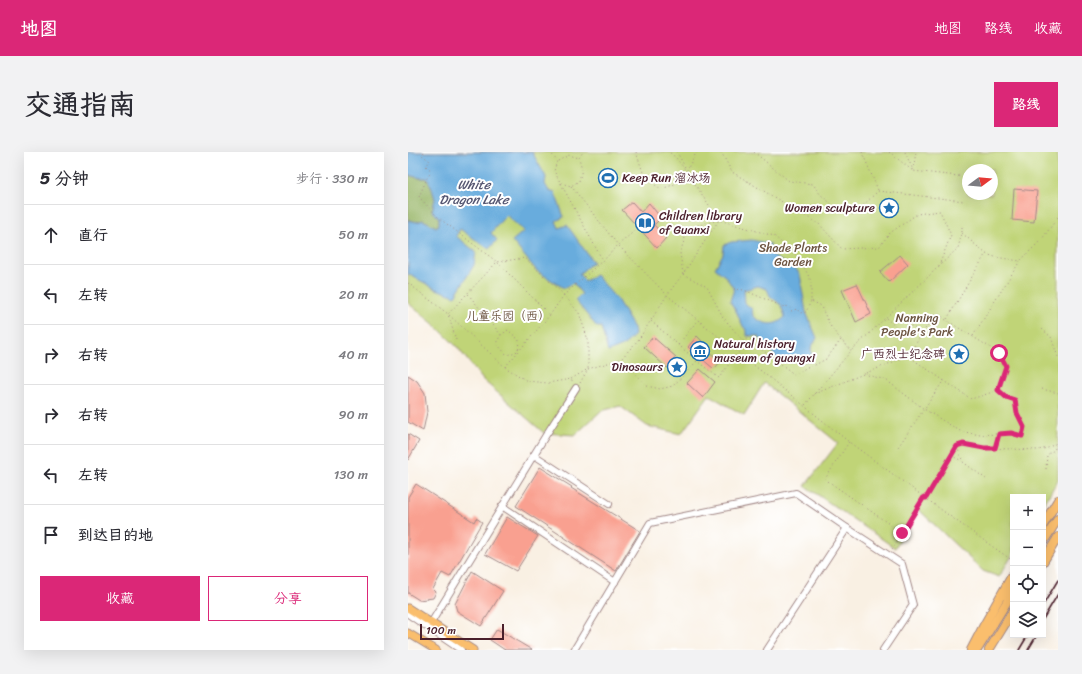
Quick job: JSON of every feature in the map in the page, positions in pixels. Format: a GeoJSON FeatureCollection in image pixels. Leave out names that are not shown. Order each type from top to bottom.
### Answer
{"type":"FeatureCollection","features":[{"type":"Feature","properties":{"kind":"highway"},"geometry":{"type":"LineString","coordinates":[[1046,520],[1058,500]]}},
{"type":"Feature","properties":{"kind":"highway"},"geometry":{"type":"LineString","coordinates":[[1046,537],[1058,518]]}},
{"type":"Feature","properties":{"kind":"highway"},"geometry":{"type":"LineString","coordinates":[[1046,557],[1058,536]]}},
{"type":"Feature","properties":{"kind":"highway"},"geometry":{"type":"LineString","coordinates":[[971,650],[1010,579]]}},
{"type":"Feature","properties":{"kind":"highway"},"geometry":{"type":"LineString","coordinates":[[977,650],[1010,597]]}},
{"type":"Feature","properties":{"kind":"highway"},"geometry":{"type":"LineString","coordinates":[[990,650],[1010,617]]}},
{"type":"Feature","properties":{"kind":"main road"},"geometry":{"type":"LineString","coordinates":[[1046,532],[1058,513]]}},
{"type":"Feature","properties":{"kind":"main road"},"geometry":{"type":"LineString","coordinates":[[971,650],[1010,590]]}},
{"type":"Feature","properties":{"kind":"main road"},"geometry":{"type":"LineString","coordinates":[[408,608],[431,623],[461,648],[473,650]]}},
{"type":"Feature","properties":{"kind":"main road"},"geometry":{"type":"LineString","coordinates":[[408,633],[436,650]]}},
{"type":"Feature","properties":{"kind":"street"},"geometry":{"type":"LineString","coordinates":[[431,623],[576,388]]}},
{"type":"Feature","properties":{"kind":"street"},"geometry":{"type":"LineString","coordinates":[[534,455],[609,504]]}},
{"type":"Feature","properties":{"kind":"street"},"geometry":{"type":"LineString","coordinates":[[574,650],[650,523],[796,493],[902,564],[913,606],[883,650]]}},
{"type":"Feature","properties":{"kind":"street"},"geometry":{"type":"LineString","coordinates":[[502,506],[615,582]]}},
{"type":"Feature","properties":{"kind":"street"},"geometry":{"type":"LineString","coordinates":[[767,650],[847,528]]}},
{"type":"Feature","properties":{"kind":"street"},"geometry":{"type":"LineString","coordinates":[[408,614],[461,648]]}},
{"type":"Feature","properties":{"kind":"street"},"geometry":{"type":"LineString","coordinates":[[408,618],[454,650]]}},
{"type":"Feature","properties":{"kind":"path"},"geometry":{"type":"LineString","coordinates":[[424,152],[422,155],[430,161],[426,166],[432,171],[427,178],[419,196],[439,218],[497,262],[550,315]]}},
{"type":"Feature","properties":{"kind":"path"},"geometry":{"type":"LineString","coordinates":[[550,152],[557,161]]}},
{"type":"Feature","properties":{"kind":"path"},"geometry":{"type":"LineString","coordinates":[[571,186],[578,181],[582,169],[579,158],[583,152]]}},
{"type":"Feature","properties":{"kind":"path"},"geometry":{"type":"LineString","coordinates":[[636,152],[645,178],[661,189],[675,184],[687,172],[697,152]]}},
{"type":"Feature","properties":{"kind":"path"},"geometry":{"type":"LineString","coordinates":[[669,152],[687,172],[719,220]]}},
{"type":"Feature","properties":{"kind":"path"},"geometry":{"type":"LineString","coordinates":[[677,152],[687,172]]}},
{"type":"Feature","properties":{"kind":"path"},"geometry":{"type":"LineString","coordinates":[[721,152],[732,172],[819,224],[842,249],[879,247],[890,233],[917,214],[940,211],[951,235],[938,268]]}},
{"type":"Feature","properties":{"kind":"path"},"geometry":{"type":"LineString","coordinates":[[754,152],[789,181],[813,184],[820,194],[835,207],[852,215],[878,191],[964,201]]}},
{"type":"Feature","properties":{"kind":"path"},"geometry":{"type":"LineString","coordinates":[[862,152],[878,191]]}},
{"type":"Feature","properties":{"kind":"path"},"geometry":{"type":"LineString","coordinates":[[889,152],[913,171],[962,176]]}},
{"type":"Feature","properties":{"kind":"path"},"geometry":{"type":"LineString","coordinates":[[905,152],[913,171]]}},
{"type":"Feature","properties":{"kind":"path"},"geometry":{"type":"LineString","coordinates":[[913,171],[916,152]]}},
{"type":"Feature","properties":{"kind":"path"},"geometry":{"type":"LineString","coordinates":[[579,158],[569,155],[557,161],[554,171],[603,261]]}},
{"type":"Feature","properties":{"kind":"path"},"geometry":{"type":"LineString","coordinates":[[561,183],[571,186],[618,245],[667,295],[849,442],[1010,559]]}},
{"type":"Feature","properties":{"kind":"path"},"geometry":{"type":"LineString","coordinates":[[973,337],[1020,261],[1042,239],[1058,218]]}},
{"type":"Feature","properties":{"kind":"path"},"geometry":{"type":"LineString","coordinates":[[408,283],[448,314],[504,367],[527,381],[548,383],[571,379],[588,369],[621,359],[639,339],[667,295],[719,220]]}},
{"type":"Feature","properties":{"kind":"path"},"geometry":{"type":"LineString","coordinates":[[683,274],[680,253],[686,232],[698,225],[719,220],[774,236],[800,259],[811,281],[811,301],[806,312],[800,313],[797,309],[791,311],[789,306],[781,306],[744,290],[734,289]]}},
{"type":"Feature","properties":{"kind":"path"},"geometry":{"type":"LineString","coordinates":[[804,405],[851,352],[958,248],[962,225]]}},
{"type":"Feature","properties":{"kind":"path"},"geometry":{"type":"LineString","coordinates":[[504,367],[550,315],[564,296],[638,228]]}},
{"type":"Feature","properties":{"kind":"path"},"geometry":{"type":"LineString","coordinates":[[962,232],[986,254],[1020,261]]}},
{"type":"Feature","properties":{"kind":"path"},"geometry":{"type":"LineString","coordinates":[[946,320],[986,254]]}},
{"type":"Feature","properties":{"kind":"path"},"geometry":{"type":"LineString","coordinates":[[448,314],[497,262],[525,258],[564,296],[578,313],[588,340],[588,369],[576,388],[571,379]]}},
{"type":"Feature","properties":{"kind":"path"},"geometry":{"type":"LineString","coordinates":[[683,274],[707,286],[722,317],[743,341],[746,340],[747,336],[795,375],[807,367],[826,359],[841,340]]}},
{"type":"Feature","properties":{"kind":"path"},"geometry":{"type":"LineString","coordinates":[[467,294],[501,335]]}},
{"type":"Feature","properties":{"kind":"path"},"geometry":{"type":"LineString","coordinates":[[811,301],[820,305],[832,329],[851,352]]}},
{"type":"Feature","properties":{"kind":"path"},"geometry":{"type":"LineString","coordinates":[[813,395],[908,356],[936,312],[946,320],[999,353],[1006,366],[998,390]]}},
{"type":"Feature","properties":{"kind":"path"},"geometry":{"type":"LineString","coordinates":[[448,314],[456,340]]}},
{"type":"Feature","properties":{"kind":"path"},"geometry":{"type":"LineString","coordinates":[[886,318],[902,331],[905,330],[907,326],[912,326],[917,330],[919,337]]}},
{"type":"Feature","properties":{"kind":"path"},"geometry":{"type":"LineString","coordinates":[[651,320],[678,345],[719,378],[738,352]]}},
{"type":"Feature","properties":{"kind":"path"},"geometry":{"type":"LineString","coordinates":[[678,345],[698,320]]}},
{"type":"Feature","properties":{"kind":"path"},"geometry":{"type":"LineString","coordinates":[[1042,329],[1051,337],[1058,357]]}},
{"type":"Feature","properties":{"kind":"path"},"geometry":{"type":"LineString","coordinates":[[508,330],[519,340],[518,351],[507,355],[496,343],[501,335],[508,330]]}},
{"type":"Feature","properties":{"kind":"path"},"geometry":{"type":"LineString","coordinates":[[908,356],[971,399],[998,390]]}},
{"type":"Feature","properties":{"kind":"path"},"geometry":{"type":"LineString","coordinates":[[621,359],[647,386],[660,389],[673,386],[697,361]]}},
{"type":"Feature","properties":{"kind":"path"},"geometry":{"type":"LineString","coordinates":[[864,374],[886,380],[924,409],[960,431],[980,435],[1011,433],[1022,436],[1024,427],[1017,413],[1015,400],[1006,397],[998,390]]}},
{"type":"Feature","properties":{"kind":"path"},"geometry":{"type":"LineString","coordinates":[[896,450],[944,380]]}},
{"type":"Feature","properties":{"kind":"path"},"geometry":{"type":"LineString","coordinates":[[1042,389],[1058,392]]}},
{"type":"Feature","properties":{"kind":"path"},"geometry":{"type":"LineString","coordinates":[[995,448],[999,434]]}},
{"type":"Feature","properties":{"kind":"path"},"geometry":{"type":"LineString","coordinates":[[849,442],[825,479],[902,533]]}},
{"type":"Feature","properties":{"kind":"path"},"geometry":{"type":"LineString","coordinates":[[926,498],[957,446],[963,444],[984,448],[1038,450],[1048,448],[1058,442]]}},
{"type":"Feature","properties":{"kind":"path"},"geometry":{"type":"LineString","coordinates":[[1046,469],[1047,455],[1054,450],[1058,442]]}},
{"type":"Feature","properties":{"kind":"path"},"geometry":{"type":"LineString","coordinates":[[957,446],[963,462]]}},
{"type":"Feature","properties":{"kind":"path"},"geometry":{"type":"LineString","coordinates":[[950,458],[954,457],[963,462],[986,479]]}},
{"type":"Feature","properties":{"kind":"path"},"geometry":{"type":"LineString","coordinates":[[889,555],[924,497]]}},
{"type":"Feature","properties":{"kind":"green space","name":"Nanning People's Park"},"geometry":{"type":"Polygon","coordinates":[[[408,152],[1058,152],[1058,480],[1046,500],[1046,494],[1010,494],[1010,559],[999,577],[983,571],[918,509],[895,548],[805,486],[838,443],[764,383],[744,415],[709,395],[681,434],[647,426],[620,406],[601,411],[575,435],[544,433],[483,380],[458,348],[436,326],[408,303],[408,152]]]}},
{"type":"Feature","properties":{"kind":"green space"},"geometry":{"type":"Polygon","coordinates":[[[408,175],[427,178],[437,206],[439,225],[436,227],[423,220],[417,222],[408,220],[408,175]]]}},
{"type":"Feature","properties":{"kind":"water","name":"White Dragon Lake"},"geometry":{"type":"Polygon","coordinates":[[[408,152],[532,152],[546,177],[545,184],[549,191],[555,193],[564,217],[556,221],[559,228],[567,225],[593,262],[579,274],[585,281],[596,275],[618,301],[634,328],[635,335],[623,346],[608,352],[601,327],[597,327],[575,300],[582,294],[573,283],[565,288],[562,287],[537,271],[512,241],[524,231],[506,215],[491,233],[497,240],[489,249],[460,229],[456,236],[476,252],[474,265],[455,296],[436,289],[408,274],[408,220],[417,222],[423,220],[436,227],[439,225],[439,218],[432,211],[435,199],[427,178],[408,175],[408,152]]]}},
{"type":"Feature","properties":{"kind":"water"},"geometry":{"type":"Polygon","coordinates":[[[752,240],[770,244],[770,249],[776,258],[797,270],[801,279],[806,312],[817,338],[811,348],[812,361],[779,361],[758,336],[747,336],[747,331],[742,325],[730,301],[734,289],[726,277],[715,268],[723,254],[724,245],[731,242],[752,240]],[[758,286],[744,290],[745,303],[752,309],[753,316],[765,323],[773,324],[785,317],[781,305],[770,296],[767,289],[758,286]]]}},
{"type":"Feature","properties":{"kind":"building"},"geometry":{"type":"Polygon","coordinates":[[[1014,189],[1037,191],[1034,222],[1012,220],[1014,189]]]}},
{"type":"Feature","properties":{"kind":"building","name":"Children library of Guanxi"},"geometry":{"type":"Polygon","coordinates":[[[632,202],[641,212],[649,203],[661,218],[654,225],[666,238],[657,248],[622,210],[632,202]]]}},
{"type":"Feature","properties":{"kind":"building"},"geometry":{"type":"Polygon","coordinates":[[[900,255],[908,264],[889,282],[880,272],[900,255]]]}},
{"type":"Feature","properties":{"kind":"building"},"geometry":{"type":"Polygon","coordinates":[[[857,284],[871,314],[856,322],[842,290],[857,284]]]}},
{"type":"Feature","properties":{"kind":"building","name":"Natural history museum of guangxi"},"geometry":{"type":"Polygon","coordinates":[[[697,336],[703,342],[701,345],[714,356],[717,354],[723,359],[714,369],[688,347],[697,336]]]}},
{"type":"Feature","properties":{"kind":"building"},"geometry":{"type":"Polygon","coordinates":[[[653,337],[676,357],[667,368],[644,347],[653,337]]]}},
{"type":"Feature","properties":{"kind":"building"},"geometry":{"type":"Polygon","coordinates":[[[700,369],[715,382],[703,398],[687,383],[700,369]]]}},
{"type":"Feature","properties":{"kind":"building"},"geometry":{"type":"Polygon","coordinates":[[[408,375],[417,381],[425,393],[427,412],[423,431],[408,422],[408,375]]]}},
{"type":"Feature","properties":{"kind":"building"},"geometry":{"type":"Polygon","coordinates":[[[408,434],[419,441],[408,460],[408,434]]]}},
{"type":"Feature","properties":{"kind":"building"},"geometry":{"type":"Polygon","coordinates":[[[540,467],[640,531],[616,571],[516,506],[540,467]]]}},
{"type":"Feature","properties":{"kind":"building"},"geometry":{"type":"Polygon","coordinates":[[[416,484],[474,522],[476,518],[482,522],[450,577],[442,573],[433,589],[436,592],[433,598],[419,600],[408,593],[408,497],[416,484]]]}},
{"type":"Feature","properties":{"kind":"building"},"geometry":{"type":"Polygon","coordinates":[[[507,517],[538,536],[516,571],[485,554],[507,517]]]}},
{"type":"Feature","properties":{"kind":"building"},"geometry":{"type":"Polygon","coordinates":[[[472,571],[503,591],[481,626],[457,611],[455,604],[472,571]]]}},
{"type":"Feature","properties":{"kind":"building"},"geometry":{"type":"Polygon","coordinates":[[[497,629],[532,650],[505,650],[490,640],[497,629]]]}},
{"type":"Feature","properties":{"kind":"railway"},"geometry":{"type":"LineString","coordinates":[[1045,602],[1058,580]]}},
{"type":"Feature","properties":{"kind":"railway"},"geometry":{"type":"LineString","coordinates":[[1046,614],[1058,594]]}},
{"type":"Feature","properties":{"kind":"railway"},"geometry":{"type":"LineString","coordinates":[[1019,650],[1026,638]]}},
{"type":"Feature","properties":{"kind":"railway"},"geometry":{"type":"LineString","coordinates":[[1028,650],[1035,638]]}},
{"type":"Feature","properties":{"kind":"place","name":"Keep Run 溜冰场"},"geometry":{"type":"Point","coordinates":[608,178]}},
{"type":"Feature","properties":{"kind":"place","name":"Women sculpture"},"geometry":{"type":"Point","coordinates":[889,208]}},
{"type":"Feature","properties":{"kind":"place","name":"Children library of Guanxi"},"geometry":{"type":"Point","coordinates":[645,223]}},
{"type":"Feature","properties":{"kind":"place","name":"Natural history museum of guangxi"},"geometry":{"type":"Point","coordinates":[700,351]}},
{"type":"Feature","properties":{"kind":"place","name":"广西烈士纪念碑"},"geometry":{"type":"Point","coordinates":[959,354]}},
{"type":"Feature","properties":{"kind":"place","name":"Dinosaurs"},"geometry":{"type":"Point","coordinates":[677,367]}},
{"type":"Feature","properties":{"kind":"route"},"geometry":{"type":"LineString","coordinates":[[902,533],[924,497],[926,498],[957,446],[963,444],[984,448],[995,448],[999,434],[1011,433],[1022,436],[1024,427],[1017,413],[1015,400],[1006,397],[998,390],[1006,366],[999,353]]}},
{"type":"Feature","properties":{"kind":"park label","name":"Shade Plants Garden"},"geometry":{"type":"Point","coordinates":[793,255]}},
{"type":"Feature","properties":{"kind":"park label","name":"儿童乐园（西）"},"geometry":{"type":"Point","coordinates":[508,316]}}]}
